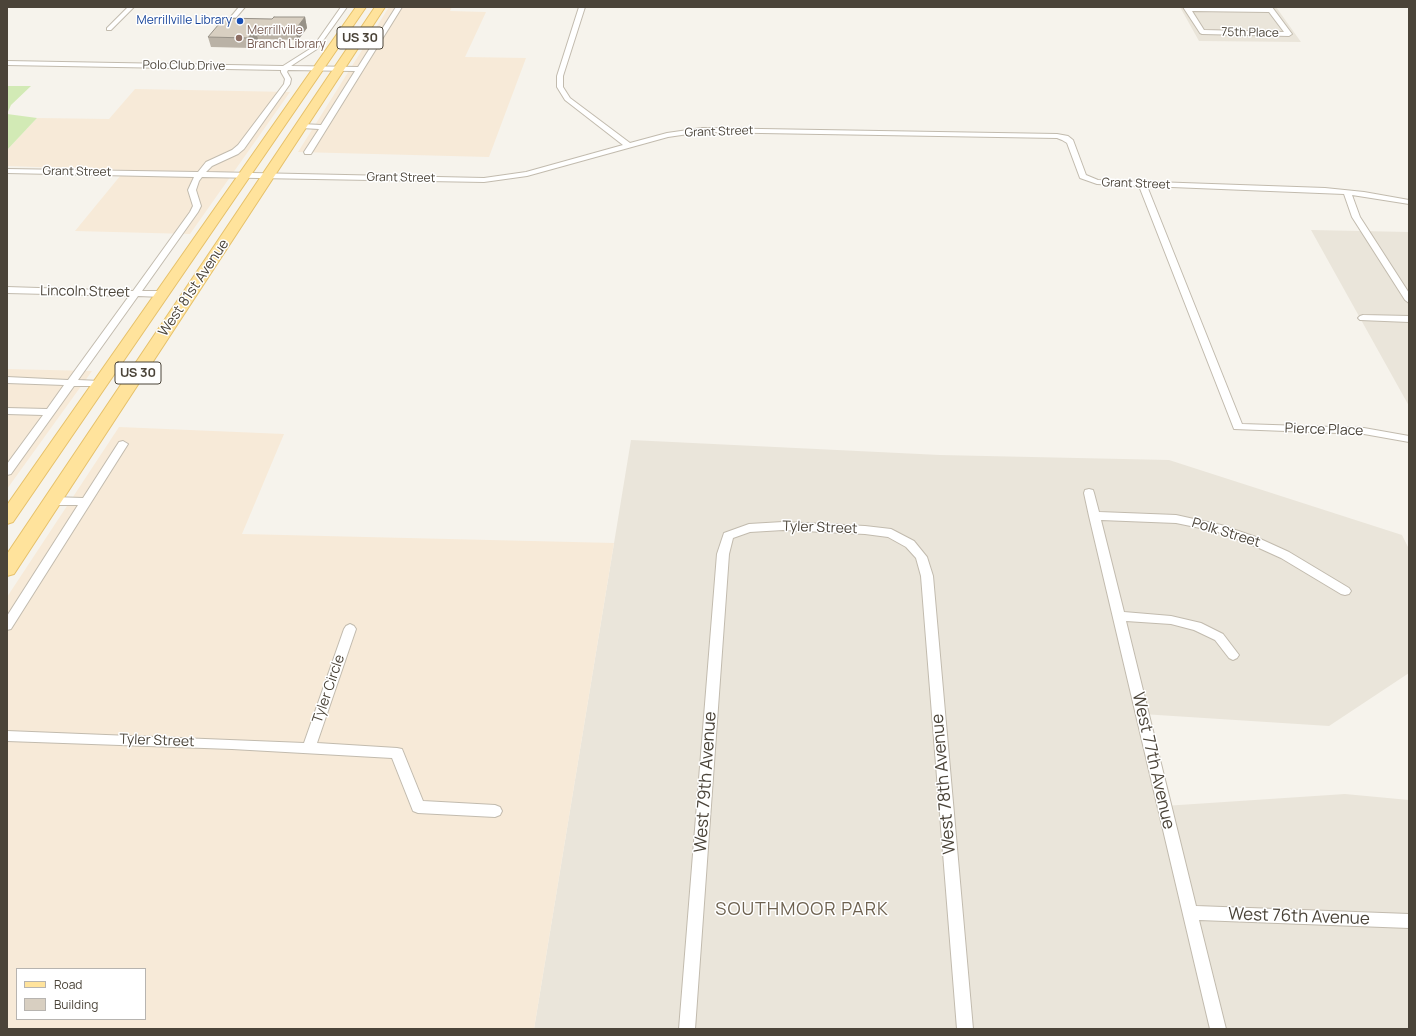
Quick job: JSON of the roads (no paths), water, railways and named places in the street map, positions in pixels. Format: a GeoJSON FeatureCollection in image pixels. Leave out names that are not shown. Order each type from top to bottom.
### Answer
{"type":"FeatureCollection","features":[{"type":"Feature","properties":{"kind":"main road","name":"West 81st Avenue"},"geometry":{"type":"LineString","coordinates":[[7,518],[361,7]]}},
{"type":"Feature","properties":{"kind":"main road","name":"West 81st Avenue"},"geometry":{"type":"LineString","coordinates":[[7,569],[380,7]]}},
{"type":"Feature","properties":{"kind":"street"},"geometry":{"type":"LineString","coordinates":[[109,29],[131,7]]}},
{"type":"Feature","properties":{"kind":"street"},"geometry":{"type":"LineString","coordinates":[[232,19],[242,7]]}},
{"type":"Feature","properties":{"kind":"street"},"geometry":{"type":"LineString","coordinates":[[7,472],[196,209],[197,203],[192,187],[199,175],[209,164],[235,152],[243,145],[287,84],[288,79],[284,72],[285,67],[315,48],[344,7]]}},
{"type":"Feature","properties":{"kind":"street"},"geometry":{"type":"LineString","coordinates":[[308,152],[399,7]]}},
{"type":"Feature","properties":{"kind":"street"},"geometry":{"type":"LineString","coordinates":[[582,7],[560,76],[560,87],[567,99],[628,145]]}},
{"type":"Feature","properties":{"kind":"street"},"geometry":{"type":"LineString","coordinates":[[1186,8],[1270,9]]}},
{"type":"Feature","properties":{"kind":"street","name":"75th Place"},"geometry":{"type":"LineString","coordinates":[[1186,8],[1202,32],[1290,34],[1270,9]]}},
{"type":"Feature","properties":{"kind":"street","name":"Polo Club Drive"},"geometry":{"type":"LineString","coordinates":[[7,63],[361,69]]}},
{"type":"Feature","properties":{"kind":"street"},"geometry":{"type":"LineString","coordinates":[[302,126],[324,127]]}},
{"type":"Feature","properties":{"kind":"street","name":"Grant Street"},"geometry":{"type":"LineString","coordinates":[[7,170],[466,180],[494,179],[536,172],[667,135],[702,130],[1057,136],[1065,138],[1070,142],[1081,173],[1086,179],[1100,183],[1347,192],[1409,202]]}},
{"type":"Feature","properties":{"kind":"street","name":"Pierce Place"},"geometry":{"type":"LineString","coordinates":[[1142,184],[1238,427],[1364,431],[1409,439]]}},
{"type":"Feature","properties":{"kind":"street"},"geometry":{"type":"LineString","coordinates":[[1347,192],[1356,217],[1409,300]]}},
{"type":"Feature","properties":{"kind":"street","name":"Lincoln Street"},"geometry":{"type":"LineString","coordinates":[[7,290],[162,294]]}},
{"type":"Feature","properties":{"kind":"street"},"geometry":{"type":"LineString","coordinates":[[1363,318],[1409,319]]}},
{"type":"Feature","properties":{"kind":"street"},"geometry":{"type":"LineString","coordinates":[[7,380],[100,384]]}},
{"type":"Feature","properties":{"kind":"street"},"geometry":{"type":"LineString","coordinates":[[7,411],[51,412]]}},
{"type":"Feature","properties":{"kind":"street"},"geometry":{"type":"LineString","coordinates":[[7,626],[123,444]]}},
{"type":"Feature","properties":{"kind":"street","name":"West 77th Avenue"},"geometry":{"type":"LineString","coordinates":[[1089,493],[1218,1029]]}},
{"type":"Feature","properties":{"kind":"street"},"geometry":{"type":"LineString","coordinates":[[52,502],[85,502]]}},
{"type":"Feature","properties":{"kind":"street","name":"Polk Street"},"geometry":{"type":"LineString","coordinates":[[1094,516],[1176,518],[1218,528],[1252,540],[1285,555],[1345,591]]}},
{"type":"Feature","properties":{"kind":"street","name":"Tyler Street"},"geometry":{"type":"LineString","coordinates":[[728,536],[749,528],[783,526],[892,533],[910,544]]}},
{"type":"Feature","properties":{"kind":"street","name":"West 79th Avenue"},"geometry":{"type":"LineString","coordinates":[[687,1029],[723,554],[728,536]]}},
{"type":"Feature","properties":{"kind":"street","name":"West 78th Avenue"},"geometry":{"type":"LineString","coordinates":[[910,544],[921,557],[927,576],[965,1029]]}},
{"type":"Feature","properties":{"kind":"street"},"geometry":{"type":"LineString","coordinates":[[1118,616],[1171,620],[1197,626],[1219,637],[1233,655]]}},
{"type":"Feature","properties":{"kind":"street","name":"Tyler Circle"},"geometry":{"type":"LineString","coordinates":[[308,749],[350,629]]}},
{"type":"Feature","properties":{"kind":"street","name":"Tyler Street"},"geometry":{"type":"LineString","coordinates":[[7,736],[232,744],[397,753],[418,807],[495,811]]}},
{"type":"Feature","properties":{"kind":"street","name":"West 76th Avenue"},"geometry":{"type":"LineString","coordinates":[[1190,913],[1409,921]]}},
{"type":"Feature","properties":{"kind":"place","name":"Merrillville Library"},"geometry":{"type":"Point","coordinates":[240,21]}},
{"type":"Feature","properties":{"kind":"place","name":"Merrillville Branch Library"},"geometry":{"type":"Point","coordinates":[239,38]}},
{"type":"Feature","properties":{"kind":"district","name":"SOUTHMOOR PARK"},"geometry":{"type":"Point","coordinates":[802,910]}}]}
